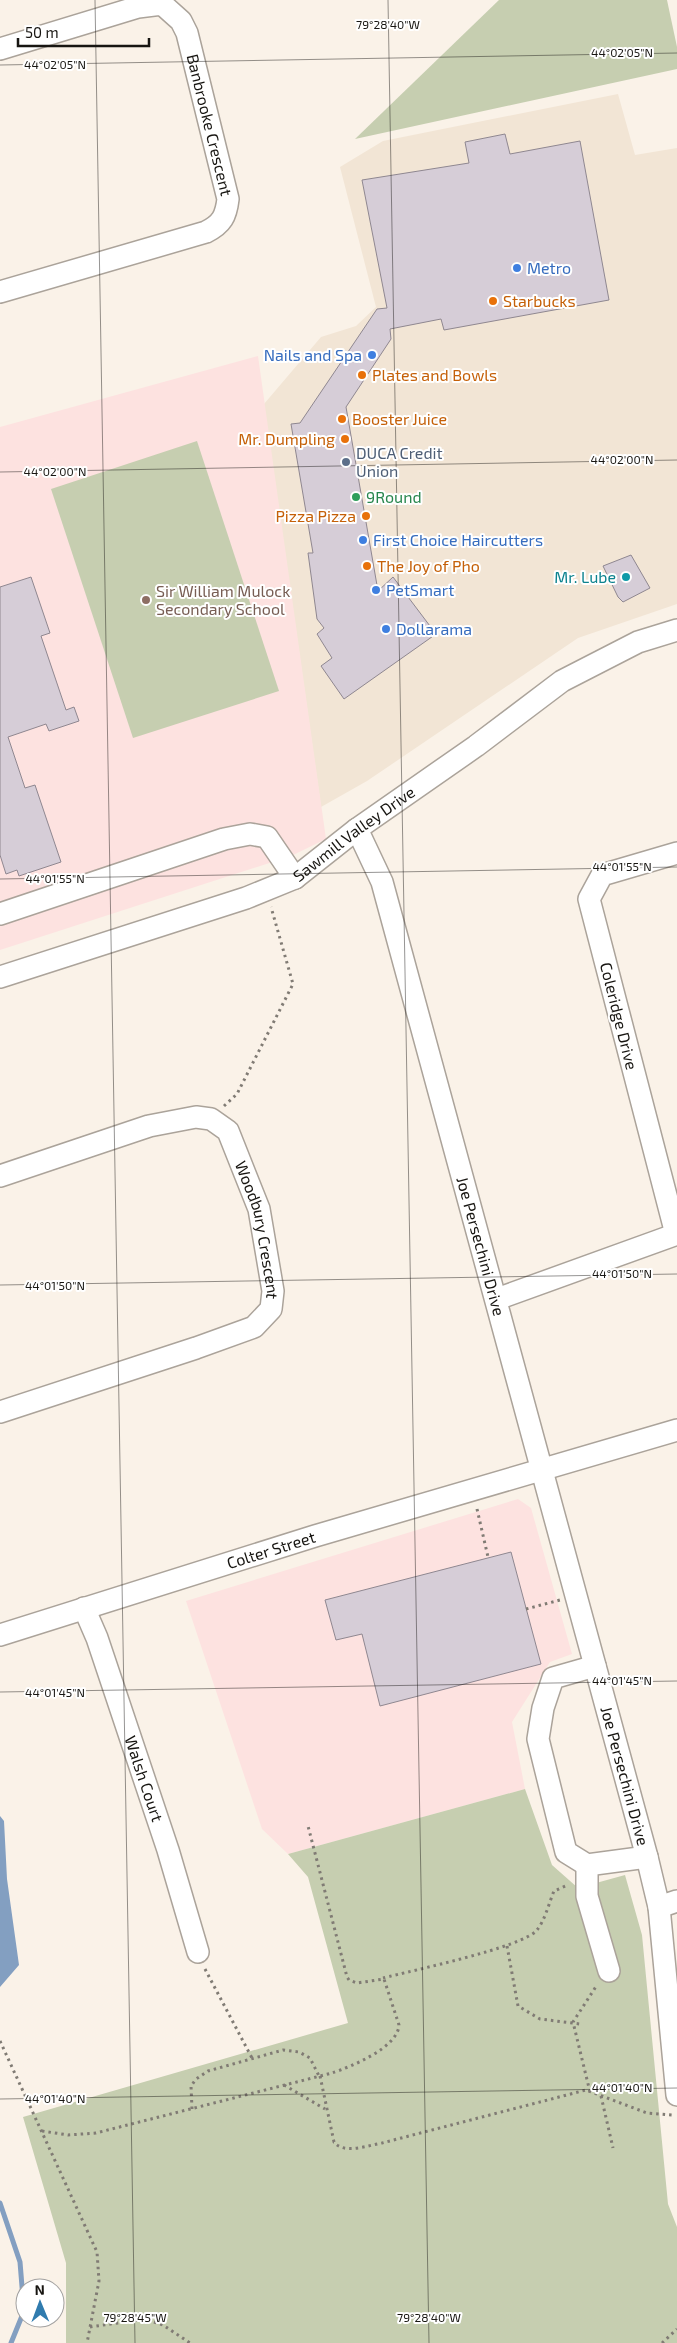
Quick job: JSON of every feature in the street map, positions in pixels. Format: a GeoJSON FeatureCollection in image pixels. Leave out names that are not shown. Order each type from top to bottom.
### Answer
{"type":"FeatureCollection","features":[{"type":"Feature","properties":{"kind":"street","name":"Banbrooke Crescent"},"geometry":{"type":"LineString","coordinates":[[0,49],[138,7],[162,4],[181,21],[188,33],[228,199],[226,214],[218,226],[206,232],[0,292]]}},
{"type":"Feature","properties":{"kind":"street","name":"Sawmill Valley Drive"},"geometry":{"type":"LineString","coordinates":[[0,977],[246,898],[295,878],[357,829],[476,746],[562,681],[638,642],[677,630]]}},
{"type":"Feature","properties":{"kind":"street","name":"Joe Persechini Drive"},"geometry":{"type":"LineString","coordinates":[[357,829],[382,882],[497,1299],[647,1857],[668,1904],[677,2095]]}},
{"type":"Feature","properties":{"kind":"street"},"geometry":{"type":"LineString","coordinates":[[0,914],[224,839],[250,834],[267,837],[295,878]]}},
{"type":"Feature","properties":{"kind":"street","name":"Coleridge Drive"},"geometry":{"type":"LineString","coordinates":[[497,1299],[676,1234],[589,899],[602,875],[677,853]]}},
{"type":"Feature","properties":{"kind":"street"},"geometry":{"type":"LineString","coordinates":[[0,1176],[150,1126],[196,1117],[211,1119]]}},
{"type":"Feature","properties":{"kind":"street","name":"Woodbury Crescent"},"geometry":{"type":"LineString","coordinates":[[0,1412],[196,1348],[254,1327],[271,1309],[273,1291],[259,1209],[228,1131],[211,1119]]}},
{"type":"Feature","properties":{"kind":"street","name":"Colter Street"},"geometry":{"type":"LineString","coordinates":[[0,1635],[315,1536],[677,1430]]}},
{"type":"Feature","properties":{"kind":"street","name":"Walsh Court"},"geometry":{"type":"LineString","coordinates":[[84,1608],[97,1638],[168,1850],[198,1951]]}},
{"type":"Feature","properties":{"kind":"street"},"geometry":{"type":"LineString","coordinates":[[595,1666],[553,1678],[543,1708],[538,1740],[566,1852],[587,1865],[587,1896],[604,1975]]}},
{"type":"Feature","properties":{"kind":"street","name":"Joe Persechini Drive"},"geometry":{"type":"LineString","coordinates":[[587,1865],[647,1857]]}},
{"type":"Feature","properties":{"kind":"path"},"geometry":{"type":"LineString","coordinates":[[211,1119],[237,1094],[293,984],[266,890]]}},
{"type":"Feature","properties":{"kind":"path"},"geometry":{"type":"LineString","coordinates":[[473,1491],[488,1558]]}},
{"type":"Feature","properties":{"kind":"path"},"geometry":{"type":"LineString","coordinates":[[526,1609],[576,1596]]}},
{"type":"Feature","properties":{"kind":"path"},"geometry":{"type":"LineString","coordinates":[[42,2131],[68,2135],[96,2133],[319,2076],[348,2067],[368,2057],[387,2044],[398,2032],[399,2022],[384,1979],[357,1983],[347,1978],[308,1826]]}},
{"type":"Feature","properties":{"kind":"path"},"geometry":{"type":"LineString","coordinates":[[378,1980],[528,1939],[538,1930],[554,1891],[569,1885],[587,1865]]}},
{"type":"Feature","properties":{"kind":"path"},"geometry":{"type":"LineString","coordinates":[[507,1946],[518,2006],[540,2019],[580,2024]]}},
{"type":"Feature","properties":{"kind":"path"},"geometry":{"type":"LineString","coordinates":[[198,1951],[252,2058]]}},
{"type":"Feature","properties":{"kind":"path"},"geometry":{"type":"LineString","coordinates":[[590,2092],[573,2022],[604,1975]]}},
{"type":"Feature","properties":{"kind":"path"},"geometry":{"type":"LineString","coordinates":[[0,2041],[97,2252],[100,2281],[87,2343]]}},
{"type":"Feature","properties":{"kind":"path"},"geometry":{"type":"LineString","coordinates":[[192,2108],[190,2091],[196,2079],[208,2071],[276,2050],[300,2052],[310,2058],[319,2076],[336,2145],[354,2148],[382,2143],[586,2090],[647,2113],[677,2115]]}},
{"type":"Feature","properties":{"kind":"path"},"geometry":{"type":"LineString","coordinates":[[284,2085],[326,2109]]}},
{"type":"Feature","properties":{"kind":"path"},"geometry":{"type":"LineString","coordinates":[[601,2096],[613,2148]]}},
{"type":"Feature","properties":{"kind":"path"},"geometry":{"type":"LineString","coordinates":[[90,2326],[144,2319],[163,2325],[190,2343]]}},
{"type":"Feature","properties":{"kind":"path"},"geometry":{"type":"LineString","coordinates":[[662,2343],[677,2329]]}},
{"type":"Feature","properties":{"kind":"shaded area"},"geometry":{"type":"Polygon","coordinates":[[[618,94],[635,155],[677,148],[677,604],[578,638],[367,781],[321,807],[264,404],[321,337],[356,326],[376,307],[340,167],[383,141],[618,94]]]}},
{"type":"Feature","properties":{"kind":"shaded area","name":"Sir William Mulock Secondary School"},"geometry":{"type":"Polygon","coordinates":[[[258,356],[326,839],[291,856],[0,950],[0,427],[258,356]]]}},
{"type":"Feature","properties":{"kind":"shaded area"},"geometry":{"type":"Polygon","coordinates":[[[518,1499],[531,1508],[572,1654],[550,1662],[512,1722],[525,1789],[288,1854],[262,1829],[186,1601],[518,1499]]]}},
{"type":"Feature","properties":{"kind":"green space"},"geometry":{"type":"Polygon","coordinates":[[[499,0],[667,0],[677,47],[677,69],[355,139],[499,0]]]}},
{"type":"Feature","properties":{"kind":"green space"},"geometry":{"type":"Polygon","coordinates":[[[197,441],[279,691],[133,738],[51,489],[197,441]]]}},
{"type":"Feature","properties":{"kind":"green space"},"geometry":{"type":"Polygon","coordinates":[[[525,1789],[552,1865],[578,1888],[625,1875],[642,1935],[668,2204],[677,2227],[677,2343],[66,2343],[66,2263],[23,2117],[348,2023],[308,1877],[288,1854],[525,1789]]]}},
{"type":"Feature","properties":{"kind":"water"},"geometry":{"type":"Polygon","coordinates":[[[0,1816],[4,1821],[7,1879],[19,1965],[0,1987],[0,1816]]]}},
{"type":"Feature","properties":{"kind":"building"},"geometry":{"type":"Polygon","coordinates":[[[505,134],[510,154],[580,141],[609,300],[444,330],[441,319],[390,329],[391,339],[346,407],[378,591],[393,577],[436,634],[344,699],[321,666],[332,658],[317,634],[324,628],[317,619],[308,553],[313,553],[291,424],[300,423],[377,309],[387,308],[362,180],[469,163],[465,142],[505,134]]]}},
{"type":"Feature","properties":{"kind":"building","name":"Mr. Lube"},"geometry":{"type":"Polygon","coordinates":[[[631,555],[650,588],[623,602],[618,597],[603,566],[631,555]]]}},
{"type":"Feature","properties":{"kind":"building"},"geometry":{"type":"Polygon","coordinates":[[[31,577],[50,633],[41,636],[66,710],[74,707],[79,721],[49,731],[46,724],[8,737],[25,788],[35,785],[61,862],[19,876],[17,870],[6,874],[0,855],[0,587],[31,577]]]}},
{"type":"Feature","properties":{"kind":"building"},"geometry":{"type":"Polygon","coordinates":[[[511,1552],[541,1664],[380,1706],[362,1634],[336,1640],[325,1600],[511,1552]]]}},
{"type":"Feature","properties":{"kind":"waterway"},"geometry":{"type":"LineString","coordinates":[[0,2203],[20,2262],[24,2311],[11,2343]]}},
{"type":"Feature","properties":{"kind":"place","name":"Metro"},"geometry":{"type":"Point","coordinates":[517,268]}},
{"type":"Feature","properties":{"kind":"place","name":"Starbucks"},"geometry":{"type":"Point","coordinates":[493,301]}},
{"type":"Feature","properties":{"kind":"place","name":"Nails and Spa"},"geometry":{"type":"Point","coordinates":[372,355]}},
{"type":"Feature","properties":{"kind":"place","name":"Plates and Bowls"},"geometry":{"type":"Point","coordinates":[362,375]}},
{"type":"Feature","properties":{"kind":"place","name":"Booster Juice"},"geometry":{"type":"Point","coordinates":[342,419]}},
{"type":"Feature","properties":{"kind":"place","name":"Mr. Dumpling"},"geometry":{"type":"Point","coordinates":[345,439]}},
{"type":"Feature","properties":{"kind":"place","name":"DUCA Credit Union"},"geometry":{"type":"Point","coordinates":[346,462]}},
{"type":"Feature","properties":{"kind":"place","name":"9Round"},"geometry":{"type":"Point","coordinates":[356,497]}},
{"type":"Feature","properties":{"kind":"place","name":"Pizza Pizza"},"geometry":{"type":"Point","coordinates":[366,516]}},
{"type":"Feature","properties":{"kind":"place","name":"First Choice Haircutters"},"geometry":{"type":"Point","coordinates":[363,540]}},
{"type":"Feature","properties":{"kind":"place","name":"The Joy of Pho"},"geometry":{"type":"Point","coordinates":[367,566]}},
{"type":"Feature","properties":{"kind":"place","name":"Mr. Lube"},"geometry":{"type":"Point","coordinates":[626,577]}},
{"type":"Feature","properties":{"kind":"place","name":"PetSmart"},"geometry":{"type":"Point","coordinates":[376,590]}},
{"type":"Feature","properties":{"kind":"place","name":"Sir William Mulock Secondary School"},"geometry":{"type":"Point","coordinates":[146,600]}},
{"type":"Feature","properties":{"kind":"place","name":"Dollarama"},"geometry":{"type":"Point","coordinates":[386,629]}}]}
